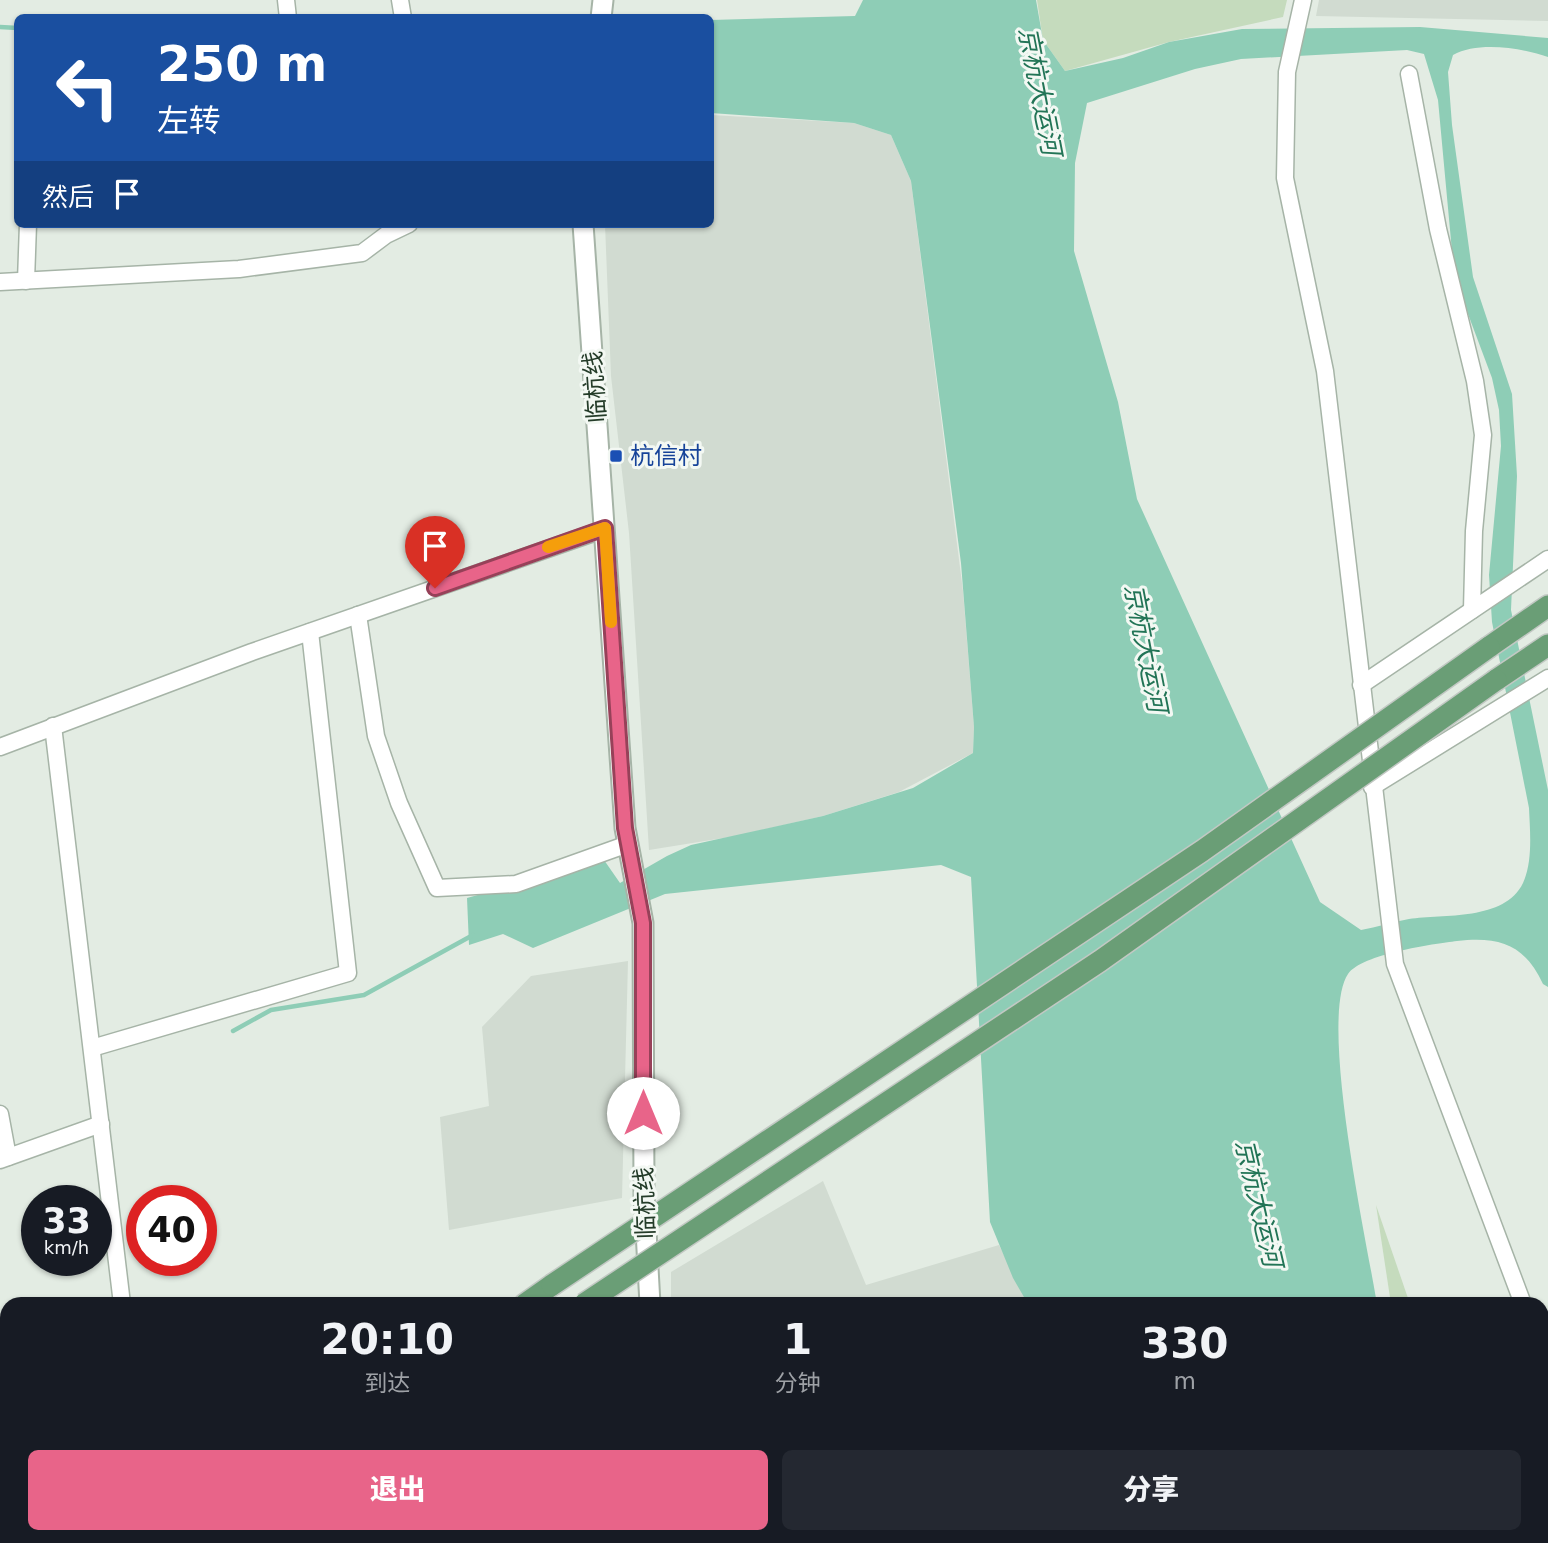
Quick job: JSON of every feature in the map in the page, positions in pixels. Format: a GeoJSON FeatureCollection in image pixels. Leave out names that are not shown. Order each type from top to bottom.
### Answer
{"type":"FeatureCollection","features":[{"type":"Feature","properties":{"kind":"main road"},"geometry":{"type":"LineString","coordinates":[[535,1297],[1202,851],[1548,606]]}},
{"type":"Feature","properties":{"kind":"main road"},"geometry":{"type":"LineString","coordinates":[[595,1297],[1100,961],[1548,645]]}},
{"type":"Feature","properties":{"kind":"street"},"geometry":{"type":"LineString","coordinates":[[1303,0],[1287,72],[1285,178],[1325,371],[1395,964],[1520,1297]]}},
{"type":"Feature","properties":{"kind":"street"},"geometry":{"type":"LineString","coordinates":[[1409,74],[1438,229],[1475,380],[1483,435],[1474,531],[1472,610]]}},
{"type":"Feature","properties":{"kind":"street"},"geometry":{"type":"LineString","coordinates":[[26,281],[28,228]]}},
{"type":"Feature","properties":{"kind":"street"},"geometry":{"type":"LineString","coordinates":[[0,282],[239,269],[362,254],[386,235],[401,228]]}},
{"type":"Feature","properties":{"kind":"street","name":"临杭线"},"geometry":{"type":"LineString","coordinates":[[583,228],[628,844],[643,923],[643,1195],[650,1297]]}},
{"type":"Feature","properties":{"kind":"street"},"geometry":{"type":"LineString","coordinates":[[0,747],[310,632],[605,528]]}},
{"type":"Feature","properties":{"kind":"street"},"geometry":{"type":"LineString","coordinates":[[1361,685],[1548,559]]}},
{"type":"Feature","properties":{"kind":"street"},"geometry":{"type":"LineString","coordinates":[[358,615],[376,736],[399,803],[437,888],[516,884],[628,844]]}},
{"type":"Feature","properties":{"kind":"street"},"geometry":{"type":"LineString","coordinates":[[92,1048],[348,973],[310,632]]}},
{"type":"Feature","properties":{"kind":"street"},"geometry":{"type":"LineString","coordinates":[[1372,787],[1548,678]]}},
{"type":"Feature","properties":{"kind":"street"},"geometry":{"type":"LineString","coordinates":[[53,726],[121,1297]]}},
{"type":"Feature","properties":{"kind":"street"},"geometry":{"type":"LineString","coordinates":[[0,1114],[4,1158],[101,1124]]}},
{"type":"Feature","properties":{"kind":"shaded area"},"geometry":{"type":"Polygon","coordinates":[[[1037,0],[1287,0],[1283,17],[1169,42],[1065,71],[1043,40],[1037,0]]]}},
{"type":"Feature","properties":{"kind":"shaded area"},"geometry":{"type":"Polygon","coordinates":[[[1319,0],[1548,0],[1548,21],[1316,16],[1319,0]]]}},
{"type":"Feature","properties":{"kind":"shaded area"},"geometry":{"type":"Polygon","coordinates":[[[714,115],[854,123],[891,135],[911,181],[963,591],[974,727],[973,753],[899,792],[823,816],[736,836],[649,850],[629,533],[611,376],[605,228],[714,228],[714,115]]]}},
{"type":"Feature","properties":{"kind":"shaded area"},"geometry":{"type":"Polygon","coordinates":[[[628,961],[622,1198],[449,1230],[440,1117],[489,1106],[482,1027],[531,976],[628,961]]]}},
{"type":"Feature","properties":{"kind":"shaded area"},"geometry":{"type":"Polygon","coordinates":[[[823,1181],[866,1285],[999,1245],[1025,1297],[671,1297],[671,1272],[823,1181]]]}},
{"type":"Feature","properties":{"kind":"shaded area"},"geometry":{"type":"Polygon","coordinates":[[[1376,1205],[1408,1297],[1390,1297],[1376,1205]]]}},
{"type":"Feature","properties":{"kind":"water","name":"京杭大运河"},"geometry":{"type":"Polygon","coordinates":[[[863,0],[1036,0],[1043,40],[1065,71],[1123,58],[1169,42],[1242,29],[1420,27],[1548,38],[1548,57],[1500,47],[1475,48],[1453,55],[1448,72],[1452,125],[1473,277],[1512,394],[1517,476],[1511,610],[1548,790],[1548,987],[1519,952],[1498,942],[1486,940],[1457,941],[1399,951],[1368,961],[1348,974],[1340,999],[1338,1036],[1341,1082],[1376,1297],[1024,1297],[1013,1278],[990,1222],[971,877],[941,865],[665,894],[533,948],[503,934],[469,945],[467,898],[604,860],[620,883],[691,845],[823,816],[913,788],[973,753],[974,727],[961,563],[911,181],[891,135],[854,123],[714,113],[714,20],[855,16],[863,0]],[[1407,50],[1241,59],[1195,69],[1087,103],[1075,163],[1074,251],[1118,402],[1137,499],[1320,902],[1361,930],[1409,919],[1472,913],[1502,904],[1514,895],[1523,883],[1530,856],[1529,808],[1492,622],[1489,575],[1501,446],[1499,410],[1492,378],[1468,314],[1453,262],[1438,100],[1424,54],[1407,50]]]}},
{"type":"Feature","properties":{"kind":"waterway"},"geometry":{"type":"LineString","coordinates":[[0,27],[14,28]]}},
{"type":"Feature","properties":{"kind":"waterway"},"geometry":{"type":"LineString","coordinates":[[233,1031],[271,1010],[364,995],[473,935]]}},
{"type":"Feature","properties":{"kind":"slow traffic"},"geometry":{"type":"LineString","coordinates":[[548,547],[605,528],[611,622]]}},
{"type":"Feature","properties":{"kind":"place","name":"杭信村"},"geometry":{"type":"Point","coordinates":[616,456]}},
{"type":"Feature","properties":{"kind":"route"},"geometry":{"type":"LineString","coordinates":[[435,588],[605,528],[625,828],[643,923],[643,1113]]}}]}
